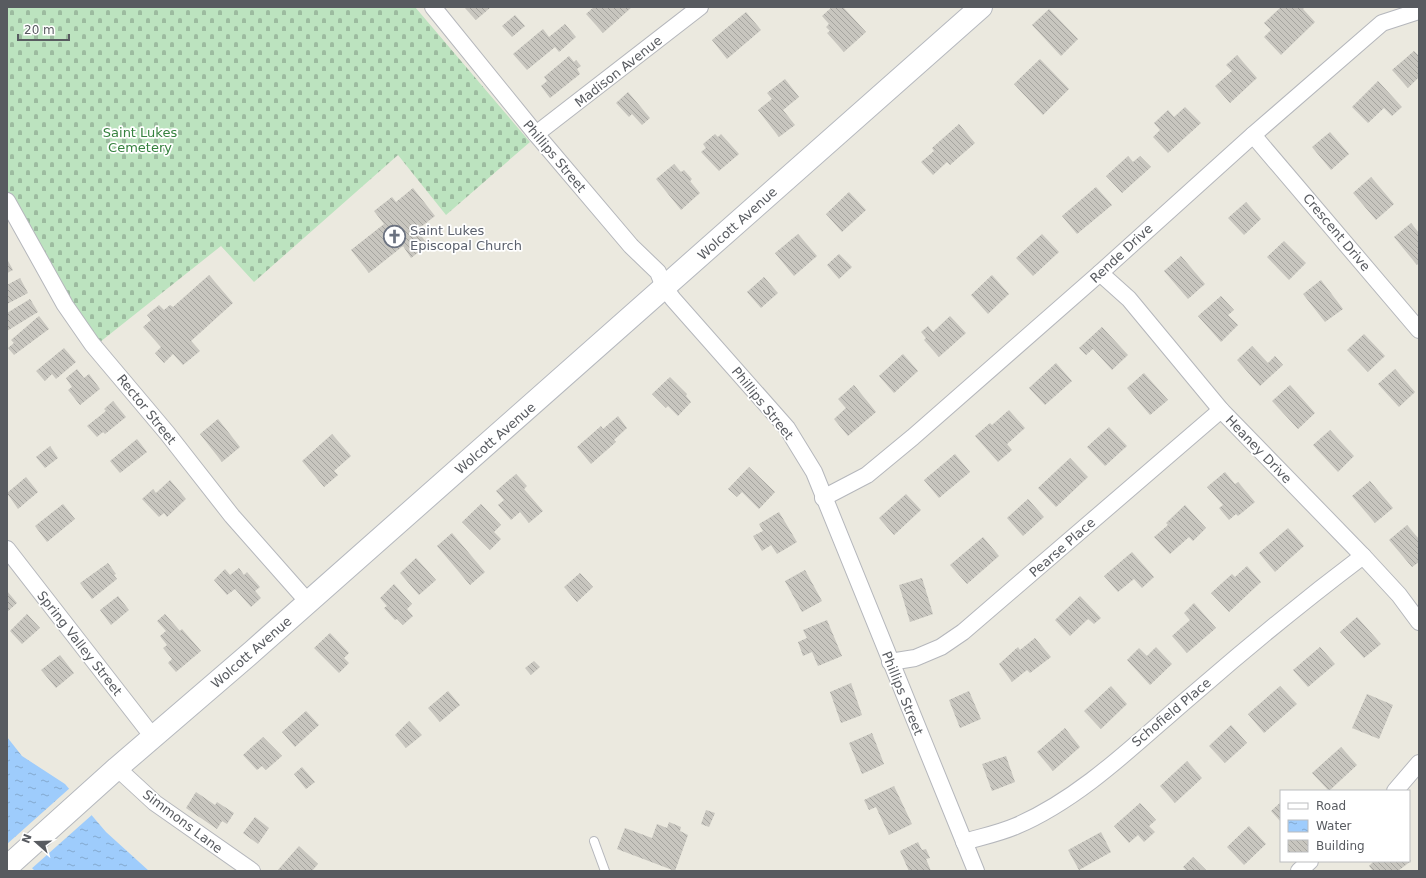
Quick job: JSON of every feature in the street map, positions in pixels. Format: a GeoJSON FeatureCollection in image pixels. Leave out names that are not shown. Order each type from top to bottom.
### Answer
{"type":"FeatureCollection","features":[{"type":"Feature","properties":{"kind":"main road","name":"Wolcott Avenue"},"geometry":{"type":"LineString","coordinates":[[9,866],[112,772],[308,602],[981,7]]}},
{"type":"Feature","properties":{"kind":"street","name":"Phillips Street"},"geometry":{"type":"LineString","coordinates":[[433,7],[536,134],[631,246],[658,272],[664,287],[787,428],[814,472],[823,498],[976,871]]}},
{"type":"Feature","properties":{"kind":"street","name":"Madison Avenue"},"geometry":{"type":"LineString","coordinates":[[536,134],[700,7]]}},
{"type":"Feature","properties":{"kind":"street","name":"Rende Drive"},"geometry":{"type":"LineString","coordinates":[[823,498],[867,474],[914,437],[1100,273],[1253,134],[1382,23],[1419,11]]}},
{"type":"Feature","properties":{"kind":"street","name":"Crescent Drive"},"geometry":{"type":"LineString","coordinates":[[1253,134],[1419,330]]}},
{"type":"Feature","properties":{"kind":"street","name":"Rector Street"},"geometry":{"type":"LineString","coordinates":[[7,201],[65,305],[92,344],[167,433],[232,516],[308,602]]}},
{"type":"Feature","properties":{"kind":"street","name":"Heaney Drive"},"geometry":{"type":"LineString","coordinates":[[1100,273],[1129,299],[1221,410],[1363,556],[1399,595],[1419,622]]}},
{"type":"Feature","properties":{"kind":"street","name":"Pearse Place"},"geometry":{"type":"LineString","coordinates":[[890,662],[916,658],[941,646],[963,632],[1221,410]]}},
{"type":"Feature","properties":{"kind":"street","name":"Spring Valley Street"},"geometry":{"type":"LineString","coordinates":[[7,549],[153,737]]}},
{"type":"Feature","properties":{"kind":"street","name":"Schofield Place"},"geometry":{"type":"LineString","coordinates":[[964,842],[1016,826],[1048,809],[1087,784],[1254,642],[1311,595],[1363,556]]}},
{"type":"Feature","properties":{"kind":"street"},"geometry":{"type":"LineString","coordinates":[[1396,790],[1419,762]]}},
{"type":"Feature","properties":{"kind":"street","name":"Simmons Lane"},"geometry":{"type":"LineString","coordinates":[[112,772],[252,871]]}},
{"type":"Feature","properties":{"kind":"street"},"geometry":{"type":"LineString","coordinates":[[1299,871],[1309,862]]}},
{"type":"Feature","properties":{"kind":"lane"},"geometry":{"type":"LineString","coordinates":[[594,841],[605,871]]}},
{"type":"Feature","properties":{"kind":"green space","name":"Saint Lukes Cemetery"},"geometry":{"type":"Polygon","coordinates":[[[7,7],[415,7],[530,142],[446,215],[398,155],[254,282],[221,246],[100,342],[62,287],[7,192],[7,7]]]}},
{"type":"Feature","properties":{"kind":"water"},"geometry":{"type":"Polygon","coordinates":[[[7,737],[22,756],[65,784],[106,832],[149,871],[35,871],[7,844],[7,737]]]}},
{"type":"Feature","properties":{"kind":"pier"},"geometry":{"type":"Polygon","coordinates":[[[71,787],[93,814],[30,870],[7,847],[7,844],[71,787]]]}},
{"type":"Feature","properties":{"kind":"building"},"geometry":{"type":"Polygon","coordinates":[[[464,7],[491,7],[476,20],[464,7]]]}},
{"type":"Feature","properties":{"kind":"building"},"geometry":{"type":"Polygon","coordinates":[[[594,7],[632,7],[603,33],[586,14],[594,7]]]}},
{"type":"Feature","properties":{"kind":"building"},"geometry":{"type":"Polygon","coordinates":[[[832,7],[843,7],[866,32],[844,52],[827,33],[830,31],[826,27],[829,24],[822,16],[832,7]]]}},
{"type":"Feature","properties":{"kind":"building"},"geometry":{"type":"Polygon","coordinates":[[[1281,7],[1305,7],[1303,9],[1315,22],[1281,55],[1264,37],[1271,30],[1264,23],[1281,7]]]}},
{"type":"Feature","properties":{"kind":"building"},"geometry":{"type":"Polygon","coordinates":[[[1049,9],[1078,39],[1061,56],[1032,25],[1049,9]]]}},
{"type":"Feature","properties":{"kind":"building"},"geometry":{"type":"Polygon","coordinates":[[[746,12],[761,30],[727,59],[712,40],[746,12]]]}},
{"type":"Feature","properties":{"kind":"building"},"geometry":{"type":"Polygon","coordinates":[[[515,15],[525,26],[512,37],[502,26],[515,15]]]}},
{"type":"Feature","properties":{"kind":"building"},"geometry":{"type":"Polygon","coordinates":[[[565,24],[576,37],[559,52],[555,47],[527,70],[513,54],[543,29],[549,37],[565,24]]]}},
{"type":"Feature","properties":{"kind":"building"},"geometry":{"type":"Polygon","coordinates":[[[1414,51],[1419,56],[1419,77],[1408,88],[1392,70],[1414,51]]]}},
{"type":"Feature","properties":{"kind":"building"},"geometry":{"type":"Polygon","coordinates":[[[1237,55],[1257,78],[1230,103],[1215,86],[1232,71],[1226,65],[1237,55]]]}},
{"type":"Feature","properties":{"kind":"building"},"geometry":{"type":"Polygon","coordinates":[[[569,56],[574,62],[576,60],[581,66],[577,69],[580,74],[550,98],[541,86],[547,81],[544,77],[569,56]]]}},
{"type":"Feature","properties":{"kind":"building"},"geometry":{"type":"Polygon","coordinates":[[[1040,59],[1069,89],[1043,115],[1014,84],[1040,59]]]}},
{"type":"Feature","properties":{"kind":"building"},"geometry":{"type":"Polygon","coordinates":[[[785,79],[799,97],[783,110],[795,125],[779,137],[758,110],[772,99],[767,93],[785,79]]]}},
{"type":"Feature","properties":{"kind":"building"},"geometry":{"type":"Polygon","coordinates":[[[1378,81],[1402,107],[1392,116],[1384,108],[1368,123],[1352,107],[1378,81]]]}},
{"type":"Feature","properties":{"kind":"building"},"geometry":{"type":"Polygon","coordinates":[[[628,92],[650,118],[642,125],[632,114],[629,117],[616,103],[628,92]]]}},
{"type":"Feature","properties":{"kind":"building"},"geometry":{"type":"Polygon","coordinates":[[[1185,107],[1201,123],[1168,153],[1153,137],[1160,130],[1154,123],[1168,110],[1174,117],[1185,107]]]}},
{"type":"Feature","properties":{"kind":"building"},"geometry":{"type":"Polygon","coordinates":[[[959,124],[975,143],[950,165],[947,162],[933,175],[921,162],[934,151],[932,148],[959,124]]]}},
{"type":"Feature","properties":{"kind":"building"},"geometry":{"type":"Polygon","coordinates":[[[1330,132],[1349,154],[1331,170],[1312,147],[1330,132]]]}},
{"type":"Feature","properties":{"kind":"building"},"geometry":{"type":"Polygon","coordinates":[[[715,134],[718,137],[721,134],[739,154],[719,171],[701,152],[706,148],[703,144],[715,134]]]}},
{"type":"Feature","properties":{"kind":"building"},"geometry":{"type":"Polygon","coordinates":[[[1128,156],[1133,162],[1140,156],[1151,167],[1122,193],[1106,176],[1128,156]]]}},
{"type":"Feature","properties":{"kind":"building"},"geometry":{"type":"Polygon","coordinates":[[[674,164],[681,172],[684,170],[692,179],[690,181],[700,193],[681,210],[656,179],[674,164]]]}},
{"type":"Feature","properties":{"kind":"building"},"geometry":{"type":"Polygon","coordinates":[[[1371,177],[1394,204],[1376,220],[1353,193],[1371,177]]]}},
{"type":"Feature","properties":{"kind":"building"},"geometry":{"type":"Polygon","coordinates":[[[1096,187],[1112,205],[1077,234],[1062,216],[1096,187]]]}},
{"type":"Feature","properties":{"kind":"building","name":"Saint Lukes Episcopal Church"},"geometry":{"type":"Polygon","coordinates":[[[413,188],[435,216],[417,230],[428,245],[411,258],[403,246],[369,273],[351,250],[384,224],[374,211],[392,197],[396,202],[413,188]]]}},
{"type":"Feature","properties":{"kind":"building"},"geometry":{"type":"Polygon","coordinates":[[[849,192],[866,210],[842,232],[826,214],[849,192]]]}},
{"type":"Feature","properties":{"kind":"building"},"geometry":{"type":"Polygon","coordinates":[[[1246,202],[1261,219],[1244,235],[1228,218],[1246,202]]]}},
{"type":"Feature","properties":{"kind":"building"},"geometry":{"type":"Polygon","coordinates":[[[1411,223],[1419,233],[1419,263],[1417,265],[1394,237],[1411,223]]]}},
{"type":"Feature","properties":{"kind":"building"},"geometry":{"type":"Polygon","coordinates":[[[798,234],[817,256],[794,276],[775,253],[798,234]]]}},
{"type":"Feature","properties":{"kind":"building"},"geometry":{"type":"Polygon","coordinates":[[[1042,234],[1059,252],[1033,276],[1016,258],[1042,234]]]}},
{"type":"Feature","properties":{"kind":"building"},"geometry":{"type":"Polygon","coordinates":[[[1284,241],[1306,263],[1289,280],[1267,257],[1284,241]]]}},
{"type":"Feature","properties":{"kind":"building"},"geometry":{"type":"Polygon","coordinates":[[[839,254],[852,267],[839,279],[827,265],[839,254]]]}},
{"type":"Feature","properties":{"kind":"building"},"geometry":{"type":"Polygon","coordinates":[[[1181,256],[1205,284],[1188,299],[1164,271],[1181,256]]]}},
{"type":"Feature","properties":{"kind":"building"},"geometry":{"type":"Polygon","coordinates":[[[7,259],[13,270],[7,273],[7,259]]]}},
{"type":"Feature","properties":{"kind":"building"},"geometry":{"type":"Polygon","coordinates":[[[209,275],[233,303],[191,341],[200,351],[183,365],[173,354],[164,363],[155,353],[161,347],[143,327],[151,320],[147,315],[159,305],[164,310],[170,305],[173,307],[209,275]]]}},
{"type":"Feature","properties":{"kind":"building"},"geometry":{"type":"Polygon","coordinates":[[[992,275],[1009,294],[988,314],[971,295],[992,275]]]}},
{"type":"Feature","properties":{"kind":"building"},"geometry":{"type":"Polygon","coordinates":[[[764,277],[778,293],[761,308],[747,292],[764,277]]]}},
{"type":"Feature","properties":{"kind":"building"},"geometry":{"type":"Polygon","coordinates":[[[20,278],[28,293],[7,304],[7,285],[20,278]]]}},
{"type":"Feature","properties":{"kind":"building"},"geometry":{"type":"Polygon","coordinates":[[[1321,280],[1343,309],[1325,322],[1303,294],[1321,280]]]}},
{"type":"Feature","properties":{"kind":"building"},"geometry":{"type":"Polygon","coordinates":[[[1221,296],[1234,310],[1228,315],[1238,325],[1221,342],[1198,316],[1221,296]]]}},
{"type":"Feature","properties":{"kind":"building"},"geometry":{"type":"Polygon","coordinates":[[[30,299],[38,312],[7,331],[7,313],[30,299]]]}},
{"type":"Feature","properties":{"kind":"building"},"geometry":{"type":"Polygon","coordinates":[[[39,316],[49,329],[14,355],[8,348],[14,343],[11,340],[39,316]]]}},
{"type":"Feature","properties":{"kind":"building"},"geometry":{"type":"Polygon","coordinates":[[[950,316],[966,333],[939,357],[924,340],[926,338],[921,332],[928,326],[933,332],[950,316]]]}},
{"type":"Feature","properties":{"kind":"building"},"geometry":{"type":"Polygon","coordinates":[[[1102,327],[1128,355],[1112,370],[1093,349],[1086,355],[1079,348],[1102,327]]]}},
{"type":"Feature","properties":{"kind":"building"},"geometry":{"type":"Polygon","coordinates":[[[1364,334],[1385,356],[1368,372],[1347,350],[1364,334]]]}},
{"type":"Feature","properties":{"kind":"building"},"geometry":{"type":"Polygon","coordinates":[[[1252,346],[1268,363],[1275,356],[1283,365],[1260,386],[1237,360],[1252,346]]]}},
{"type":"Feature","properties":{"kind":"building"},"geometry":{"type":"Polygon","coordinates":[[[64,348],[76,362],[56,379],[52,374],[45,381],[36,371],[64,348]]]}},
{"type":"Feature","properties":{"kind":"building"},"geometry":{"type":"Polygon","coordinates":[[[903,354],[918,371],[894,393],[879,376],[903,354]]]}},
{"type":"Feature","properties":{"kind":"building"},"geometry":{"type":"Polygon","coordinates":[[[1056,363],[1072,381],[1045,405],[1029,388],[1056,363]]]}},
{"type":"Feature","properties":{"kind":"building"},"geometry":{"type":"Polygon","coordinates":[[[77,369],[84,378],[89,374],[100,389],[80,405],[68,390],[72,387],[66,378],[77,369]]]}},
{"type":"Feature","properties":{"kind":"building"},"geometry":{"type":"Polygon","coordinates":[[[1395,369],[1415,392],[1399,407],[1378,384],[1395,369]]]}},
{"type":"Feature","properties":{"kind":"building"},"geometry":{"type":"Polygon","coordinates":[[[1144,373],[1168,400],[1150,415],[1127,388],[1144,373]]]}},
{"type":"Feature","properties":{"kind":"building"},"geometry":{"type":"Polygon","coordinates":[[[670,377],[687,394],[686,396],[691,402],[678,416],[668,406],[666,408],[652,394],[670,377]]]}},
{"type":"Feature","properties":{"kind":"building"},"geometry":{"type":"Polygon","coordinates":[[[854,385],[876,412],[848,436],[834,419],[846,408],[838,399],[854,385]]]}},
{"type":"Feature","properties":{"kind":"building"},"geometry":{"type":"Polygon","coordinates":[[[1290,385],[1315,413],[1298,429],[1272,401],[1290,385]]]}},
{"type":"Feature","properties":{"kind":"building"},"geometry":{"type":"Polygon","coordinates":[[[113,401],[126,417],[105,434],[103,432],[97,437],[87,426],[106,411],[104,409],[113,401]]]}},
{"type":"Feature","properties":{"kind":"building"},"geometry":{"type":"Polygon","coordinates":[[[1009,410],[1025,428],[1007,444],[1012,450],[998,462],[975,436],[990,423],[992,425],[1009,410]]]}},
{"type":"Feature","properties":{"kind":"building"},"geometry":{"type":"Polygon","coordinates":[[[618,416],[627,428],[614,440],[616,442],[591,464],[577,447],[601,426],[603,429],[618,416]]]}},
{"type":"Feature","properties":{"kind":"building"},"geometry":{"type":"Polygon","coordinates":[[[218,419],[240,447],[222,462],[200,434],[218,419]]]}},
{"type":"Feature","properties":{"kind":"building"},"geometry":{"type":"Polygon","coordinates":[[[1109,427],[1127,446],[1105,466],[1087,447],[1109,427]]]}},
{"type":"Feature","properties":{"kind":"building"},"geometry":{"type":"Polygon","coordinates":[[[1330,430],[1354,456],[1338,472],[1313,445],[1330,430]]]}},
{"type":"Feature","properties":{"kind":"building"},"geometry":{"type":"Polygon","coordinates":[[[332,434],[351,456],[334,471],[338,475],[324,487],[302,461],[332,434]]]}},
{"type":"Feature","properties":{"kind":"building"},"geometry":{"type":"Polygon","coordinates":[[[137,439],[147,452],[120,473],[110,461],[137,439]]]}},
{"type":"Feature","properties":{"kind":"building"},"geometry":{"type":"Polygon","coordinates":[[[50,446],[58,458],[45,468],[36,457],[50,446]]]}},
{"type":"Feature","properties":{"kind":"building"},"geometry":{"type":"Polygon","coordinates":[[[955,454],[970,472],[939,498],[924,480],[955,454]]]}},
{"type":"Feature","properties":{"kind":"building"},"geometry":{"type":"Polygon","coordinates":[[[1070,458],[1088,477],[1056,507],[1038,488],[1070,458]]]}},
{"type":"Feature","properties":{"kind":"building"},"geometry":{"type":"Polygon","coordinates":[[[749,467],[775,492],[759,509],[742,492],[737,497],[728,489],[749,467]]]}},
{"type":"Feature","properties":{"kind":"building"},"geometry":{"type":"Polygon","coordinates":[[[1225,472],[1235,484],[1238,482],[1255,502],[1238,516],[1236,514],[1229,520],[1219,508],[1223,505],[1207,487],[1225,472]]]}},
{"type":"Feature","properties":{"kind":"building"},"geometry":{"type":"Polygon","coordinates":[[[516,474],[527,486],[524,489],[543,511],[529,523],[520,512],[511,520],[498,505],[504,500],[496,491],[516,474]]]}},
{"type":"Feature","properties":{"kind":"building"},"geometry":{"type":"Polygon","coordinates":[[[26,477],[38,492],[18,509],[7,493],[26,477]]]}},
{"type":"Feature","properties":{"kind":"building"},"geometry":{"type":"Polygon","coordinates":[[[170,480],[186,499],[167,517],[164,513],[159,517],[142,499],[153,489],[156,493],[170,480]]]}},
{"type":"Feature","properties":{"kind":"building"},"geometry":{"type":"Polygon","coordinates":[[[1370,481],[1393,508],[1375,523],[1352,496],[1370,481]]]}},
{"type":"Feature","properties":{"kind":"building"},"geometry":{"type":"Polygon","coordinates":[[[906,494],[921,510],[894,535],[879,518],[906,494]]]}},
{"type":"Feature","properties":{"kind":"building"},"geometry":{"type":"Polygon","coordinates":[[[1028,499],[1044,517],[1023,536],[1007,518],[1028,499]]]}},
{"type":"Feature","properties":{"kind":"building"},"geometry":{"type":"Polygon","coordinates":[[[63,504],[75,519],[47,542],[35,526],[63,504]]]}},
{"type":"Feature","properties":{"kind":"building"},"geometry":{"type":"Polygon","coordinates":[[[481,504],[501,525],[494,532],[501,539],[490,550],[462,522],[481,504]]]}},
{"type":"Feature","properties":{"kind":"building"},"geometry":{"type":"Polygon","coordinates":[[[1185,505],[1206,528],[1193,541],[1189,537],[1170,554],[1154,537],[1168,525],[1166,523],[1185,505]]]}},
{"type":"Feature","properties":{"kind":"building"},"geometry":{"type":"Polygon","coordinates":[[[779,512],[797,542],[777,554],[771,545],[762,551],[753,536],[763,531],[759,524],[779,512]]]}},
{"type":"Feature","properties":{"kind":"building"},"geometry":{"type":"Polygon","coordinates":[[[1407,525],[1419,539],[1419,562],[1412,567],[1389,540],[1407,525]]]}},
{"type":"Feature","properties":{"kind":"building"},"geometry":{"type":"Polygon","coordinates":[[[1288,528],[1304,546],[1275,572],[1259,553],[1288,528]]]}},
{"type":"Feature","properties":{"kind":"building"},"geometry":{"type":"Polygon","coordinates":[[[452,533],[485,572],[470,585],[437,546],[452,533]]]}},
{"type":"Feature","properties":{"kind":"building"},"geometry":{"type":"Polygon","coordinates":[[[983,537],[999,556],[967,584],[950,565],[983,537]]]}},
{"type":"Feature","properties":{"kind":"building"},"geometry":{"type":"Polygon","coordinates":[[[1132,552],[1154,577],[1142,588],[1134,579],[1118,592],[1104,576],[1132,552]]]}},
{"type":"Feature","properties":{"kind":"building"},"geometry":{"type":"Polygon","coordinates":[[[416,558],[436,580],[419,595],[400,573],[416,558]]]}},
{"type":"Feature","properties":{"kind":"building"},"geometry":{"type":"Polygon","coordinates":[[[108,563],[116,574],[114,575],[117,579],[92,599],[80,583],[108,563]]]}},
{"type":"Feature","properties":{"kind":"building"},"geometry":{"type":"Polygon","coordinates":[[[1247,566],[1261,582],[1229,612],[1211,593],[1232,574],[1235,577],[1247,566]]]}},
{"type":"Feature","properties":{"kind":"building"},"geometry":{"type":"Polygon","coordinates":[[[239,568],[244,575],[247,572],[260,587],[255,591],[261,598],[251,607],[235,589],[227,595],[214,580],[225,569],[230,575],[239,568]]]}},
{"type":"Feature","properties":{"kind":"building"},"geometry":{"type":"Polygon","coordinates":[[[805,570],[822,601],[802,612],[785,581],[805,570]]]}},
{"type":"Feature","properties":{"kind":"building"},"geometry":{"type":"Polygon","coordinates":[[[580,573],[593,587],[577,602],[564,587],[580,573]]]}},
{"type":"Feature","properties":{"kind":"building"},"geometry":{"type":"Polygon","coordinates":[[[922,578],[933,614],[910,622],[899,585],[922,578]]]}},
{"type":"Feature","properties":{"kind":"building"},"geometry":{"type":"Polygon","coordinates":[[[394,584],[412,604],[407,609],[413,616],[403,625],[397,619],[395,620],[384,608],[387,606],[380,598],[394,584]]]}},
{"type":"Feature","properties":{"kind":"building"},"geometry":{"type":"Polygon","coordinates":[[[7,591],[17,603],[7,612],[7,591]]]}},
{"type":"Feature","properties":{"kind":"building"},"geometry":{"type":"Polygon","coordinates":[[[118,596],[129,610],[111,625],[100,610],[118,596]]]}},
{"type":"Feature","properties":{"kind":"building"},"geometry":{"type":"Polygon","coordinates":[[[1080,596],[1101,618],[1094,624],[1088,619],[1070,636],[1055,620],[1080,596]]]}},
{"type":"Feature","properties":{"kind":"building"},"geometry":{"type":"Polygon","coordinates":[[[1194,603],[1216,628],[1187,653],[1172,636],[1190,620],[1184,613],[1194,603]]]}},
{"type":"Feature","properties":{"kind":"building"},"geometry":{"type":"Polygon","coordinates":[[[27,614],[40,628],[22,644],[10,631],[27,614]]]}},
{"type":"Feature","properties":{"kind":"building"},"geometry":{"type":"Polygon","coordinates":[[[165,614],[180,631],[182,629],[201,651],[176,672],[168,663],[172,659],[163,648],[167,645],[160,636],[166,631],[157,621],[165,614]]]}},
{"type":"Feature","properties":{"kind":"building"},"geometry":{"type":"Polygon","coordinates":[[[1357,617],[1381,644],[1364,658],[1340,632],[1357,617]]]}},
{"type":"Feature","properties":{"kind":"building"},"geometry":{"type":"Polygon","coordinates":[[[827,620],[842,656],[818,666],[812,652],[803,656],[798,642],[807,638],[803,630],[827,620]]]}},
{"type":"Feature","properties":{"kind":"building"},"geometry":{"type":"Polygon","coordinates":[[[330,633],[349,653],[344,658],[349,663],[339,673],[314,648],[330,633]]]}},
{"type":"Feature","properties":{"kind":"building"},"geometry":{"type":"Polygon","coordinates":[[[1035,638],[1051,657],[1030,673],[1027,670],[1012,682],[999,664],[1018,647],[1020,650],[1035,638]]]}},
{"type":"Feature","properties":{"kind":"building"},"geometry":{"type":"Polygon","coordinates":[[[1156,647],[1172,664],[1150,685],[1127,660],[1139,648],[1147,656],[1156,647]]]}},
{"type":"Feature","properties":{"kind":"building"},"geometry":{"type":"Polygon","coordinates":[[[1320,647],[1335,664],[1308,687],[1293,670],[1320,647]]]}},
{"type":"Feature","properties":{"kind":"building"},"geometry":{"type":"Polygon","coordinates":[[[60,655],[74,673],[56,688],[41,670],[60,655]]]}},
{"type":"Feature","properties":{"kind":"building"},"geometry":{"type":"Polygon","coordinates":[[[534,661],[540,667],[531,675],[525,668],[534,661]]]}},
{"type":"Feature","properties":{"kind":"building"},"geometry":{"type":"Polygon","coordinates":[[[851,683],[862,715],[841,723],[830,692],[851,683]]]}},
{"type":"Feature","properties":{"kind":"building"},"geometry":{"type":"Polygon","coordinates":[[[1111,686],[1127,704],[1101,729],[1084,711],[1111,686]]]}},
{"type":"Feature","properties":{"kind":"building"},"geometry":{"type":"Polygon","coordinates":[[[1280,686],[1297,704],[1264,733],[1248,714],[1280,686]]]}},
{"type":"Feature","properties":{"kind":"building"},"geometry":{"type":"Polygon","coordinates":[[[448,691],[460,705],[440,722],[428,708],[448,691]]]}},
{"type":"Feature","properties":{"kind":"building"},"geometry":{"type":"Polygon","coordinates":[[[969,691],[981,719],[960,728],[949,700],[969,691]]]}},
{"type":"Feature","properties":{"kind":"building"},"geometry":{"type":"Polygon","coordinates":[[[1367,694],[1393,705],[1379,739],[1352,728],[1367,694]]]}},
{"type":"Feature","properties":{"kind":"building"},"geometry":{"type":"Polygon","coordinates":[[[306,711],[319,725],[295,747],[282,732],[306,711]]]}},
{"type":"Feature","properties":{"kind":"building"},"geometry":{"type":"Polygon","coordinates":[[[409,721],[422,735],[406,748],[395,735],[409,721]]]}},
{"type":"Feature","properties":{"kind":"building"},"geometry":{"type":"Polygon","coordinates":[[[1231,725],[1247,743],[1225,763],[1209,746],[1231,725]]]}},
{"type":"Feature","properties":{"kind":"building"},"geometry":{"type":"Polygon","coordinates":[[[1065,728],[1080,747],[1053,771],[1037,752],[1065,728]]]}},
{"type":"Feature","properties":{"kind":"building"},"geometry":{"type":"Polygon","coordinates":[[[872,733],[884,764],[862,774],[849,743],[872,733]]]}},
{"type":"Feature","properties":{"kind":"building"},"geometry":{"type":"Polygon","coordinates":[[[263,737],[282,756],[266,770],[262,766],[257,770],[243,755],[263,737]]]}},
{"type":"Feature","properties":{"kind":"building"},"geometry":{"type":"Polygon","coordinates":[[[1341,747],[1357,765],[1330,790],[1328,790],[1312,773],[1341,747]]]}},
{"type":"Feature","properties":{"kind":"building"},"geometry":{"type":"Polygon","coordinates":[[[1006,756],[1015,782],[992,791],[982,764],[1006,756]]]}},
{"type":"Feature","properties":{"kind":"building"},"geometry":{"type":"Polygon","coordinates":[[[1187,761],[1202,778],[1175,803],[1160,786],[1187,761]]]}},
{"type":"Feature","properties":{"kind":"building"},"geometry":{"type":"Polygon","coordinates":[[[302,767],[315,782],[306,789],[294,774],[302,767]]]}},
{"type":"Feature","properties":{"kind":"building"},"geometry":{"type":"Polygon","coordinates":[[[894,786],[912,824],[889,835],[876,807],[869,810],[864,800],[894,786]]]}},
{"type":"Feature","properties":{"kind":"building"},"geometry":{"type":"Polygon","coordinates":[[[196,792],[215,805],[217,802],[234,813],[227,824],[222,821],[217,829],[186,808],[196,792]]]}},
{"type":"Feature","properties":{"kind":"building"},"geometry":{"type":"Polygon","coordinates":[[[1140,803],[1156,820],[1149,826],[1155,832],[1144,842],[1138,835],[1129,843],[1114,826],[1140,803]]]}},
{"type":"Feature","properties":{"kind":"building"},"geometry":{"type":"Polygon","coordinates":[[[1280,803],[1280,821],[1271,811],[1280,803]]]}},
{"type":"Feature","properties":{"kind":"building"},"geometry":{"type":"Polygon","coordinates":[[[706,810],[715,813],[709,827],[701,824],[706,810]]]}},
{"type":"Feature","properties":{"kind":"building"},"geometry":{"type":"Polygon","coordinates":[[[255,817],[269,828],[258,844],[243,833],[255,817]]]}},
{"type":"Feature","properties":{"kind":"building"},"geometry":{"type":"Polygon","coordinates":[[[669,822],[681,827],[680,831],[688,835],[675,871],[617,849],[625,828],[652,838],[657,824],[667,828],[669,822]]]}},
{"type":"Feature","properties":{"kind":"building"},"geometry":{"type":"Polygon","coordinates":[[[1249,826],[1266,844],[1244,865],[1227,847],[1249,826]]]}},
{"type":"Feature","properties":{"kind":"building"},"geometry":{"type":"Polygon","coordinates":[[[1101,832],[1111,852],[1079,870],[1068,850],[1101,832]]]}},
{"type":"Feature","properties":{"kind":"building"},"geometry":{"type":"Polygon","coordinates":[[[918,842],[922,850],[926,849],[930,858],[926,859],[931,871],[909,871],[900,851],[918,842]]]}},
{"type":"Feature","properties":{"kind":"building"},"geometry":{"type":"Polygon","coordinates":[[[299,846],[318,864],[312,871],[277,871],[299,846]]]}},
{"type":"Feature","properties":{"kind":"building"},"geometry":{"type":"Polygon","coordinates":[[[1193,857],[1207,871],[1187,871],[1183,867],[1193,857]]]}},
{"type":"Feature","properties":{"kind":"building"},"geometry":{"type":"Polygon","coordinates":[[[1373,862],[1410,862],[1398,871],[1373,871],[1369,866],[1373,862]]]}},
{"type":"Feature","properties":{"kind":"place","name":"Saint Lukes Episcopal Church"},"geometry":{"type":"Point","coordinates":[395,237]}}]}
